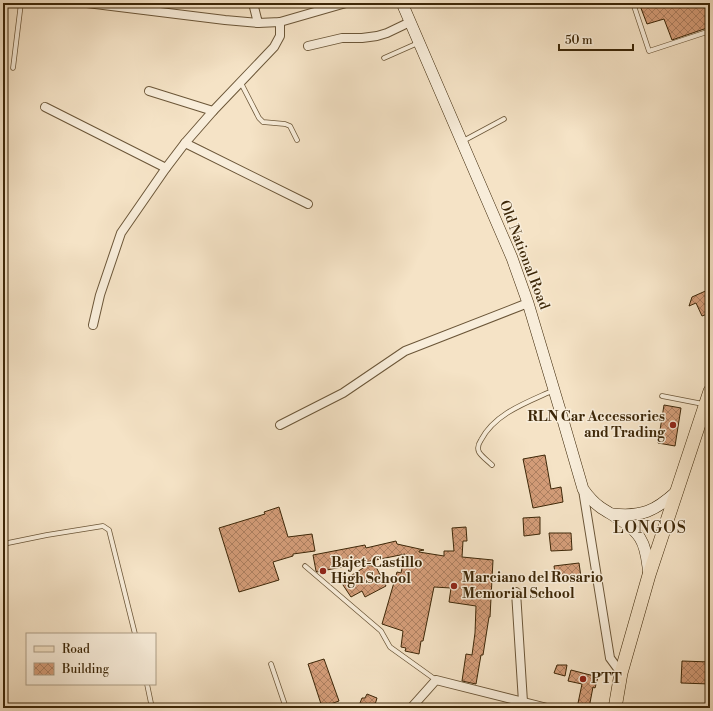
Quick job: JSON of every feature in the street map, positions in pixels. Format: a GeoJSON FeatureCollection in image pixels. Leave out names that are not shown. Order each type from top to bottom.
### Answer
{"type":"FeatureCollection","features":[{"type":"Feature","properties":{"kind":"main road","name":"Old National Road"},"geometry":{"type":"LineString","coordinates":[[402,3],[512,258],[528,303],[583,489],[590,499],[601,508],[613,514],[640,538],[646,553],[649,575]]}},
{"type":"Feature","properties":{"kind":"main road"},"geometry":{"type":"LineString","coordinates":[[615,708],[621,673],[649,575],[710,391]]}},
{"type":"Feature","properties":{"kind":"main road","name":"Old National Road"},"geometry":{"type":"LineString","coordinates":[[613,514],[636,515],[653,510],[676,492]]}},
{"type":"Feature","properties":{"kind":"street"},"geometry":{"type":"LineString","coordinates":[[87,3],[258,23],[280,22],[346,3]]}},
{"type":"Feature","properties":{"kind":"street"},"geometry":{"type":"LineString","coordinates":[[253,3],[258,23]]}},
{"type":"Feature","properties":{"kind":"street"},"geometry":{"type":"LineString","coordinates":[[93,325],[100,295],[121,233],[185,143],[213,111],[274,47],[280,36],[280,22]]}},
{"type":"Feature","properties":{"kind":"street"},"geometry":{"type":"LineString","coordinates":[[308,46],[342,38],[377,36],[410,22]]}},
{"type":"Feature","properties":{"kind":"street"},"geometry":{"type":"LineString","coordinates":[[149,91],[213,111]]}},
{"type":"Feature","properties":{"kind":"street"},"geometry":{"type":"LineString","coordinates":[[45,107],[166,168]]}},
{"type":"Feature","properties":{"kind":"street"},"geometry":{"type":"LineString","coordinates":[[185,143],[308,204]]}},
{"type":"Feature","properties":{"kind":"street"},"geometry":{"type":"LineString","coordinates":[[280,425],[343,393],[406,351],[528,303]]}},
{"type":"Feature","properties":{"kind":"street"},"geometry":{"type":"LineString","coordinates":[[583,489],[610,658],[621,673]]}},
{"type":"Feature","properties":{"kind":"street"},"geometry":{"type":"LineString","coordinates":[[516,592],[523,702]]}},
{"type":"Feature","properties":{"kind":"street"},"geometry":{"type":"LineString","coordinates":[[411,708],[436,680],[547,708]]}},
{"type":"Feature","properties":{"kind":"lane"},"geometry":{"type":"LineString","coordinates":[[13,68],[21,3]]}},
{"type":"Feature","properties":{"kind":"lane"},"geometry":{"type":"LineString","coordinates":[[633,3],[649,51],[710,32]]}},
{"type":"Feature","properties":{"kind":"lane"},"geometry":{"type":"LineString","coordinates":[[384,58],[418,43]]}},
{"type":"Feature","properties":{"kind":"lane"},"geometry":{"type":"LineString","coordinates":[[241,83],[259,118],[263,122],[285,124],[290,126],[297,140]]}},
{"type":"Feature","properties":{"kind":"lane"},"geometry":{"type":"LineString","coordinates":[[461,142],[504,119]]}},
{"type":"Feature","properties":{"kind":"lane"},"geometry":{"type":"LineString","coordinates":[[492,465],[482,457],[478,450],[479,443],[485,433],[500,417],[554,389]]}},
{"type":"Feature","properties":{"kind":"lane"},"geometry":{"type":"LineString","coordinates":[[662,396],[706,405]]}},
{"type":"Feature","properties":{"kind":"lane"},"geometry":{"type":"LineString","coordinates":[[3,544],[103,526],[109,530],[135,633]]}},
{"type":"Feature","properties":{"kind":"lane"},"geometry":{"type":"LineString","coordinates":[[305,566],[381,631],[390,647],[436,680]]}},
{"type":"Feature","properties":{"kind":"lane"},"geometry":{"type":"LineString","coordinates":[[271,664],[286,708]]}},
{"type":"Feature","properties":{"kind":"lane"},"geometry":{"type":"LineString","coordinates":[[147,685],[152,708]]}},
{"type":"Feature","properties":{"kind":"building"},"geometry":{"type":"Polygon","coordinates":[[[639,3],[710,3],[710,27],[672,40],[664,19],[647,24],[639,3]]]}},
{"type":"Feature","properties":{"kind":"building"},"geometry":{"type":"Polygon","coordinates":[[[710,289],[710,313],[702,316],[696,303],[689,306],[692,297],[710,289]]]}},
{"type":"Feature","properties":{"kind":"building"},"geometry":{"type":"Polygon","coordinates":[[[664,405],[681,408],[675,446],[658,443],[664,405]]]}},
{"type":"Feature","properties":{"kind":"building"},"geometry":{"type":"Polygon","coordinates":[[[545,455],[551,489],[561,487],[563,502],[533,508],[523,459],[545,455]]]}},
{"type":"Feature","properties":{"kind":"building"},"geometry":{"type":"Polygon","coordinates":[[[279,507],[288,537],[312,534],[315,551],[293,554],[293,556],[273,562],[279,580],[239,592],[219,528],[265,514],[264,512],[279,507]]]}},
{"type":"Feature","properties":{"kind":"building"},"geometry":{"type":"Polygon","coordinates":[[[540,517],[540,534],[524,536],[523,518],[540,517]]]}},
{"type":"Feature","properties":{"kind":"building"},"geometry":{"type":"Polygon","coordinates":[[[466,527],[467,541],[463,541],[462,557],[493,560],[490,617],[476,684],[462,681],[466,654],[472,655],[475,633],[476,606],[449,602],[451,588],[434,587],[419,654],[405,651],[406,648],[401,647],[403,631],[382,624],[397,572],[401,573],[405,554],[317,572],[313,555],[365,545],[366,548],[396,541],[397,544],[424,550],[419,552],[444,556],[444,551],[454,551],[452,528],[466,527]]]}},
{"type":"Feature","properties":{"kind":"building"},"geometry":{"type":"Polygon","coordinates":[[[549,533],[571,533],[572,550],[551,551],[549,533]]]}},
{"type":"Feature","properties":{"kind":"building"},"geometry":{"type":"Polygon","coordinates":[[[579,563],[581,577],[556,580],[554,566],[579,563]]]}},
{"type":"Feature","properties":{"kind":"building"},"geometry":{"type":"Polygon","coordinates":[[[368,565],[376,567],[386,586],[365,597],[362,591],[351,597],[341,582],[368,565]]]}},
{"type":"Feature","properties":{"kind":"building"},"geometry":{"type":"Polygon","coordinates":[[[324,659],[339,701],[322,707],[308,664],[324,659]]]}},
{"type":"Feature","properties":{"kind":"building"},"geometry":{"type":"Polygon","coordinates":[[[682,661],[710,662],[710,684],[681,683],[682,661]]]}},
{"type":"Feature","properties":{"kind":"building"},"geometry":{"type":"Polygon","coordinates":[[[557,665],[567,665],[565,676],[554,673],[557,665]]]}},
{"type":"Feature","properties":{"kind":"building"},"geometry":{"type":"Polygon","coordinates":[[[571,670],[598,677],[595,688],[593,687],[589,708],[577,708],[582,684],[568,681],[571,670]]]}},
{"type":"Feature","properties":{"kind":"building"},"geometry":{"type":"Polygon","coordinates":[[[367,694],[377,698],[374,708],[358,708],[362,698],[365,698],[367,694]]]}},
{"type":"Feature","properties":{"kind":"place","name":"RLN Car Accessories and Trading"},"geometry":{"type":"Point","coordinates":[673,425]}},
{"type":"Feature","properties":{"kind":"place","name":"Bajet-Castillo High School"},"geometry":{"type":"Point","coordinates":[323,571]}},
{"type":"Feature","properties":{"kind":"place","name":"Marciano del Rosario Memorial School"},"geometry":{"type":"Point","coordinates":[454,586]}},
{"type":"Feature","properties":{"kind":"place","name":"PTT"},"geometry":{"type":"Point","coordinates":[583,679]}},
{"type":"Feature","properties":{"kind":"district","name":"LONGOS"},"geometry":{"type":"Point","coordinates":[650,528]}}]}
